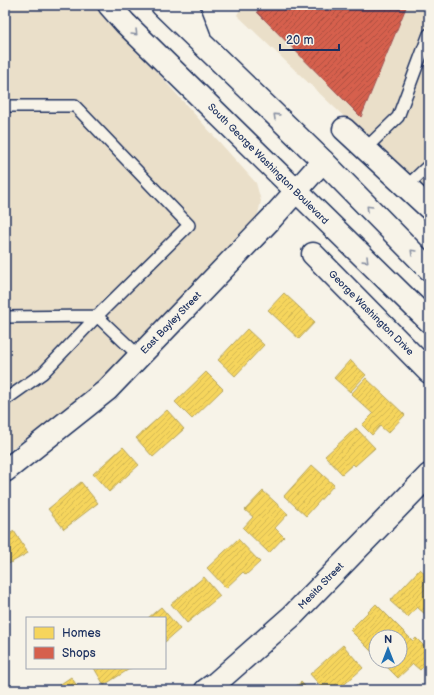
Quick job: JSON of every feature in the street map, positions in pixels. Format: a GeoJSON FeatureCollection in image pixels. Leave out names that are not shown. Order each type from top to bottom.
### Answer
{"type":"FeatureCollection","features":[{"type":"Feature","properties":{"kind":"street","name":"South George Washington Boulevard"},"geometry":{"type":"LineString","coordinates":[[108,5],[429,321]]}},
{"type":"Feature","properties":{"kind":"street"},"geometry":{"type":"LineString","coordinates":[[162,5],[323,161],[429,269]]}},
{"type":"Feature","properties":{"kind":"street"},"geometry":{"type":"LineString","coordinates":[[187,5],[201,43]]}},
{"type":"Feature","properties":{"kind":"street"},"geometry":{"type":"LineString","coordinates":[[344,129],[429,208]]}},
{"type":"Feature","properties":{"kind":"street","name":"East Bayley Street"},"geometry":{"type":"LineString","coordinates":[[5,471],[107,390],[323,161]]}},
{"type":"Feature","properties":{"kind":"street","name":"George Washington Drive"},"geometry":{"type":"LineString","coordinates":[[313,254],[429,372]]}},
{"type":"Feature","properties":{"kind":"street","name":"Mesita Street"},"geometry":{"type":"LineString","coordinates":[[206,690],[216,683],[293,615],[429,475]]}},
{"type":"Feature","properties":{"kind":"lane"},"geometry":{"type":"LineString","coordinates":[[366,148],[398,117],[429,34]]}},
{"type":"Feature","properties":{"kind":"lane"},"geometry":{"type":"LineString","coordinates":[[5,106],[75,106],[189,225],[42,373],[5,400]]}},
{"type":"Feature","properties":{"kind":"lane"},"geometry":{"type":"LineString","coordinates":[[407,186],[429,165]]}},
{"type":"Feature","properties":{"kind":"lane"},"geometry":{"type":"LineString","coordinates":[[5,317],[97,316],[139,356]]}},
{"type":"Feature","properties":{"kind":"shaded area"},"geometry":{"type":"Polygon","coordinates":[[[5,5],[97,5],[256,183],[261,201],[258,214],[251,227],[111,371],[39,429],[5,453],[5,5]]]}},
{"type":"Feature","properties":{"kind":"shaded area"},"geometry":{"type":"Polygon","coordinates":[[[242,5],[429,5],[429,197],[237,15],[242,5]]]}},
{"type":"Feature","properties":{"kind":"building: Homes"},"geometry":{"type":"Polygon","coordinates":[[[284,293],[315,322],[299,339],[268,310],[284,293]]]}},
{"type":"Feature","properties":{"kind":"building: Homes"},"geometry":{"type":"Polygon","coordinates":[[[247,329],[264,345],[235,376],[218,360],[247,329]]]}},
{"type":"Feature","properties":{"kind":"building: Homes"},"geometry":{"type":"Polygon","coordinates":[[[350,360],[366,375],[350,392],[334,378],[350,360]]]}},
{"type":"Feature","properties":{"kind":"building: Homes"},"geometry":{"type":"Polygon","coordinates":[[[206,372],[223,389],[192,419],[175,402],[206,372]]]}},
{"type":"Feature","properties":{"kind":"building: Homes"},"geometry":{"type":"Polygon","coordinates":[[[366,378],[405,415],[388,433],[380,426],[372,435],[362,425],[373,414],[351,394],[366,378]]]}},
{"type":"Feature","properties":{"kind":"building: Homes"},"geometry":{"type":"Polygon","coordinates":[[[167,410],[184,429],[153,457],[136,438],[167,410]]]}},
{"type":"Feature","properties":{"kind":"building: Homes"},"geometry":{"type":"Polygon","coordinates":[[[356,428],[375,448],[355,466],[353,464],[342,474],[325,456],[356,428]]]}},
{"type":"Feature","properties":{"kind":"building: Homes"},"geometry":{"type":"Polygon","coordinates":[[[123,447],[139,465],[109,492],[93,474],[123,447]]]}},
{"type":"Feature","properties":{"kind":"building: Homes"},"geometry":{"type":"Polygon","coordinates":[[[312,465],[334,485],[306,516],[284,496],[312,465]]]}},
{"type":"Feature","properties":{"kind":"building: Homes"},"geometry":{"type":"Polygon","coordinates":[[[81,482],[98,503],[64,529],[48,509],[81,482]]]}},
{"type":"Feature","properties":{"kind":"building: Homes"},"geometry":{"type":"Polygon","coordinates":[[[263,491],[288,514],[275,528],[284,537],[269,553],[243,528],[253,517],[245,510],[263,491]]]}},
{"type":"Feature","properties":{"kind":"building: Homes"},"geometry":{"type":"Polygon","coordinates":[[[14,531],[28,553],[5,566],[5,537],[14,531]]]}},
{"type":"Feature","properties":{"kind":"building: Homes"},"geometry":{"type":"Polygon","coordinates":[[[238,539],[260,562],[246,575],[243,572],[226,588],[207,568],[238,539]]]}},
{"type":"Feature","properties":{"kind":"building: Homes"},"geometry":{"type":"Polygon","coordinates":[[[420,569],[429,577],[429,612],[426,615],[417,607],[408,617],[390,601],[420,569]]]}},
{"type":"Feature","properties":{"kind":"building: Homes"},"geometry":{"type":"Polygon","coordinates":[[[204,577],[220,596],[187,623],[171,604],[204,577]]]}},
{"type":"Feature","properties":{"kind":"building: Homes"},"geometry":{"type":"Polygon","coordinates":[[[376,604],[401,629],[368,629],[368,648],[350,630],[376,604]]]}},
{"type":"Feature","properties":{"kind":"building: Homes"},"geometry":{"type":"Polygon","coordinates":[[[161,607],[180,629],[166,641],[166,617],[149,617],[161,607]]]}},
{"type":"Feature","properties":{"kind":"building: Homes"},"geometry":{"type":"Polygon","coordinates":[[[408,636],[413,641],[416,638],[429,651],[429,661],[420,670],[413,664],[408,669],[408,636]]]}},
{"type":"Feature","properties":{"kind":"building: Homes"},"geometry":{"type":"Polygon","coordinates":[[[343,645],[363,668],[338,690],[324,690],[310,674],[343,645]]]}},
{"type":"Feature","properties":{"kind":"building: Homes"},"geometry":{"type":"Polygon","coordinates":[[[95,669],[129,669],[104,685],[95,669]]]}},
{"type":"Feature","properties":{"kind":"building: Homes"},"geometry":{"type":"Polygon","coordinates":[[[389,669],[408,669],[398,678],[389,669]]]}},
{"type":"Feature","properties":{"kind":"building: Homes"},"geometry":{"type":"Polygon","coordinates":[[[71,677],[80,690],[52,690],[71,677]]]}},
{"type":"Feature","properties":{"kind":"building: Homes"},"geometry":{"type":"Polygon","coordinates":[[[301,682],[308,690],[292,690],[301,682]]]}},
{"type":"Feature","properties":{"kind":"building: Shops"},"geometry":{"type":"Polygon","coordinates":[[[260,5],[407,5],[361,117],[257,12],[260,5]]]}}]}
